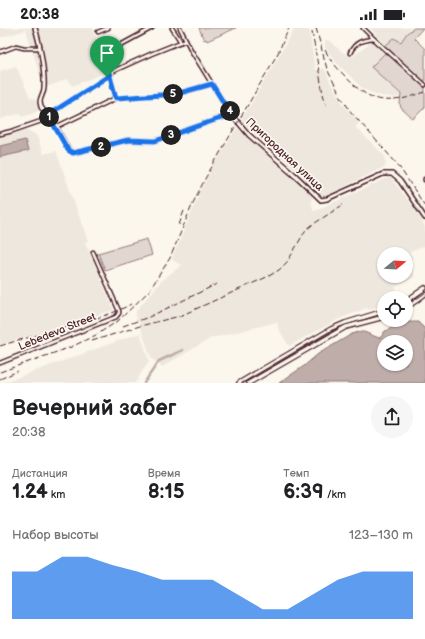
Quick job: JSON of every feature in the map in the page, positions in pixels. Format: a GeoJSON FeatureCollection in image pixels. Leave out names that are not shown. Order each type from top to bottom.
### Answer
{"type":"FeatureCollection","features":[{"type":"Feature","properties":{"kind":"main road"},"geometry":{"type":"LineString","coordinates":[[413,296],[425,288]]}},
{"type":"Feature","properties":{"kind":"main road"},"geometry":{"type":"LineString","coordinates":[[413,303],[425,294]]}},
{"type":"Feature","properties":{"kind":"main road"},"geometry":{"type":"LineString","coordinates":[[238,383],[331,329],[377,313]]}},
{"type":"Feature","properties":{"kind":"main road"},"geometry":{"type":"LineString","coordinates":[[249,383],[346,327],[377,319]]}},
{"type":"Feature","properties":{"kind":"street"},"geometry":{"type":"LineString","coordinates":[[35,28],[40,48],[44,88],[40,102],[41,107],[56,127],[68,150],[73,153],[128,140],[155,141],[218,119],[225,117],[233,118]]}},
{"type":"Feature","properties":{"kind":"street"},"geometry":{"type":"LineString","coordinates":[[98,32],[108,28]]}},
{"type":"Feature","properties":{"kind":"street"},"geometry":{"type":"LineString","coordinates":[[116,98],[104,54],[152,28]]}},
{"type":"Feature","properties":{"kind":"street"},"geometry":{"type":"LineString","coordinates":[[172,28],[181,42]]}},
{"type":"Feature","properties":{"kind":"street","name":"Пригородная улица"},"geometry":{"type":"LineString","coordinates":[[180,28],[233,118],[249,135],[321,200],[327,200],[383,174],[392,174],[400,181],[425,218]]}},
{"type":"Feature","properties":{"kind":"street"},"geometry":{"type":"LineString","coordinates":[[363,28],[424,85]]}},
{"type":"Feature","properties":{"kind":"street"},"geometry":{"type":"LineString","coordinates":[[350,53],[358,42],[374,39]]}},
{"type":"Feature","properties":{"kind":"street"},"geometry":{"type":"LineString","coordinates":[[0,134],[12,131],[49,116],[107,77],[109,73],[186,40]]}},
{"type":"Feature","properties":{"kind":"street"},"geometry":{"type":"LineString","coordinates":[[0,52],[16,46],[24,48],[40,48]]}},
{"type":"Feature","properties":{"kind":"street"},"geometry":{"type":"LineString","coordinates":[[56,127],[116,98],[176,94],[212,84]]}},
{"type":"Feature","properties":{"kind":"street","name":"Lebedeva Street"},"geometry":{"type":"LineString","coordinates":[[0,363],[116,317],[119,313],[93,252]]}},
{"type":"Feature","properties":{"kind":"shaded area"},"geometry":{"type":"Polygon","coordinates":[[[0,28],[93,28],[107,72],[72,86],[68,79],[44,88],[26,30],[0,38],[0,28]]]}},
{"type":"Feature","properties":{"kind":"shaded area"},"geometry":{"type":"Polygon","coordinates":[[[199,28],[236,28],[207,41],[206,39],[204,40],[199,28]]]}},
{"type":"Feature","properties":{"kind":"shaded area"},"geometry":{"type":"Polygon","coordinates":[[[293,28],[309,28],[315,70],[325,69],[330,82],[343,104],[359,123],[355,127],[385,156],[386,166],[322,198],[302,175],[242,122],[242,119],[294,30],[293,28]]]}},
{"type":"Feature","properties":{"kind":"shaded area"},"geometry":{"type":"Polygon","coordinates":[[[370,28],[411,28],[401,43],[387,47],[370,28]]]}},
{"type":"Feature","properties":{"kind":"shaded area"},"geometry":{"type":"Polygon","coordinates":[[[414,28],[423,28],[414,38],[425,49],[425,107],[413,119],[401,108],[401,94],[371,67],[388,50],[385,46],[394,38],[401,42],[407,33],[414,28]]]}},
{"type":"Feature","properties":{"kind":"shaded area"},"geometry":{"type":"Polygon","coordinates":[[[326,40],[331,41],[340,51],[352,57],[373,41],[387,52],[373,68],[400,94],[400,96],[396,98],[381,96],[362,88],[336,62],[325,48],[326,40]]]}},
{"type":"Feature","properties":{"kind":"shaded area"},"geometry":{"type":"Polygon","coordinates":[[[16,66],[30,98],[35,99],[41,110],[22,117],[21,113],[0,119],[0,71],[16,66]]]}},
{"type":"Feature","properties":{"kind":"shaded area"},"geometry":{"type":"Polygon","coordinates":[[[237,128],[312,196],[311,202],[314,211],[390,177],[417,212],[425,227],[425,246],[413,251],[413,247],[377,247],[377,283],[403,283],[395,287],[397,291],[377,291],[377,307],[370,310],[367,308],[339,319],[289,346],[278,328],[277,322],[213,337],[162,367],[151,358],[137,320],[136,311],[162,280],[182,265],[172,259],[200,192],[213,166],[237,128]]]}},
{"type":"Feature","properties":{"kind":"shaded area"},"geometry":{"type":"Polygon","coordinates":[[[26,129],[37,136],[43,154],[56,151],[88,241],[85,242],[114,310],[0,345],[0,136],[26,129]]]}},
{"type":"Feature","properties":{"kind":"shaded area"},"geometry":{"type":"Polygon","coordinates":[[[25,140],[28,151],[0,157],[0,146],[25,140]]]}},
{"type":"Feature","properties":{"kind":"shaded area"},"geometry":{"type":"Polygon","coordinates":[[[147,239],[152,255],[105,270],[98,253],[147,239]]]}},
{"type":"Feature","properties":{"kind":"shaded area"},"geometry":{"type":"Polygon","coordinates":[[[413,322],[418,322],[425,329],[425,383],[279,383],[304,366],[318,354],[352,334],[359,332],[364,332],[377,337],[377,371],[413,371],[413,335],[382,335],[385,331],[392,327],[413,327],[413,322]]]}},
{"type":"Feature","properties":{"kind":"shaded area"},"geometry":{"type":"Polygon","coordinates":[[[140,333],[149,361],[135,383],[2,383],[140,333]]]}},
{"type":"Feature","properties":{"kind":"waterway"},"geometry":{"type":"LineString","coordinates":[[144,383],[159,361],[183,350]]}},
{"type":"Feature","properties":{"kind":"tram line"},"geometry":{"type":"LineString","coordinates":[[413,301],[425,293]]}},
{"type":"Feature","properties":{"kind":"tram line"},"geometry":{"type":"LineString","coordinates":[[242,383],[332,330],[377,316]]}},
{"type":"Feature","properties":{"kind":"railway"},"geometry":{"type":"LineString","coordinates":[[0,372],[71,347],[96,335],[118,321],[149,291],[170,258],[193,203],[206,177],[278,53],[289,28]]}},
{"type":"Feature","properties":{"kind":"railway"},"geometry":{"type":"LineString","coordinates":[[316,28],[327,69],[340,95],[351,112],[398,165],[425,206]]}},
{"type":"Feature","properties":{"kind":"railway"},"geometry":{"type":"LineString","coordinates":[[312,32],[326,105]]}},
{"type":"Feature","properties":{"kind":"railway"},"geometry":{"type":"LineString","coordinates":[[325,50],[336,67],[354,85],[372,97],[381,100],[391,100],[401,99],[425,92]]}},
{"type":"Feature","properties":{"kind":"railway"},"geometry":{"type":"LineString","coordinates":[[92,341],[140,326],[180,316],[269,276],[279,270],[288,261],[305,231],[344,204]]}},
{"type":"Feature","properties":{"kind":"railway"},"geometry":{"type":"LineString","coordinates":[[179,225],[185,208]]}},
{"type":"Feature","properties":{"kind":"railway"},"geometry":{"type":"LineString","coordinates":[[123,326],[149,317],[217,284]]}},
{"type":"Feature","properties":{"kind":"railway"},"geometry":{"type":"LineString","coordinates":[[0,346],[71,326],[117,311],[131,304]]}},
{"type":"Feature","properties":{"kind":"railway"},"geometry":{"type":"LineString","coordinates":[[0,379],[18,371]]}},
{"type":"Feature","properties":{"kind":"route"},"geometry":{"type":"LineString","coordinates":[[109,73],[116,98],[176,94],[212,84],[233,118],[225,117],[218,119],[155,141],[128,140],[79,153],[70,152],[48,115],[107,77],[109,73]]}}]}
